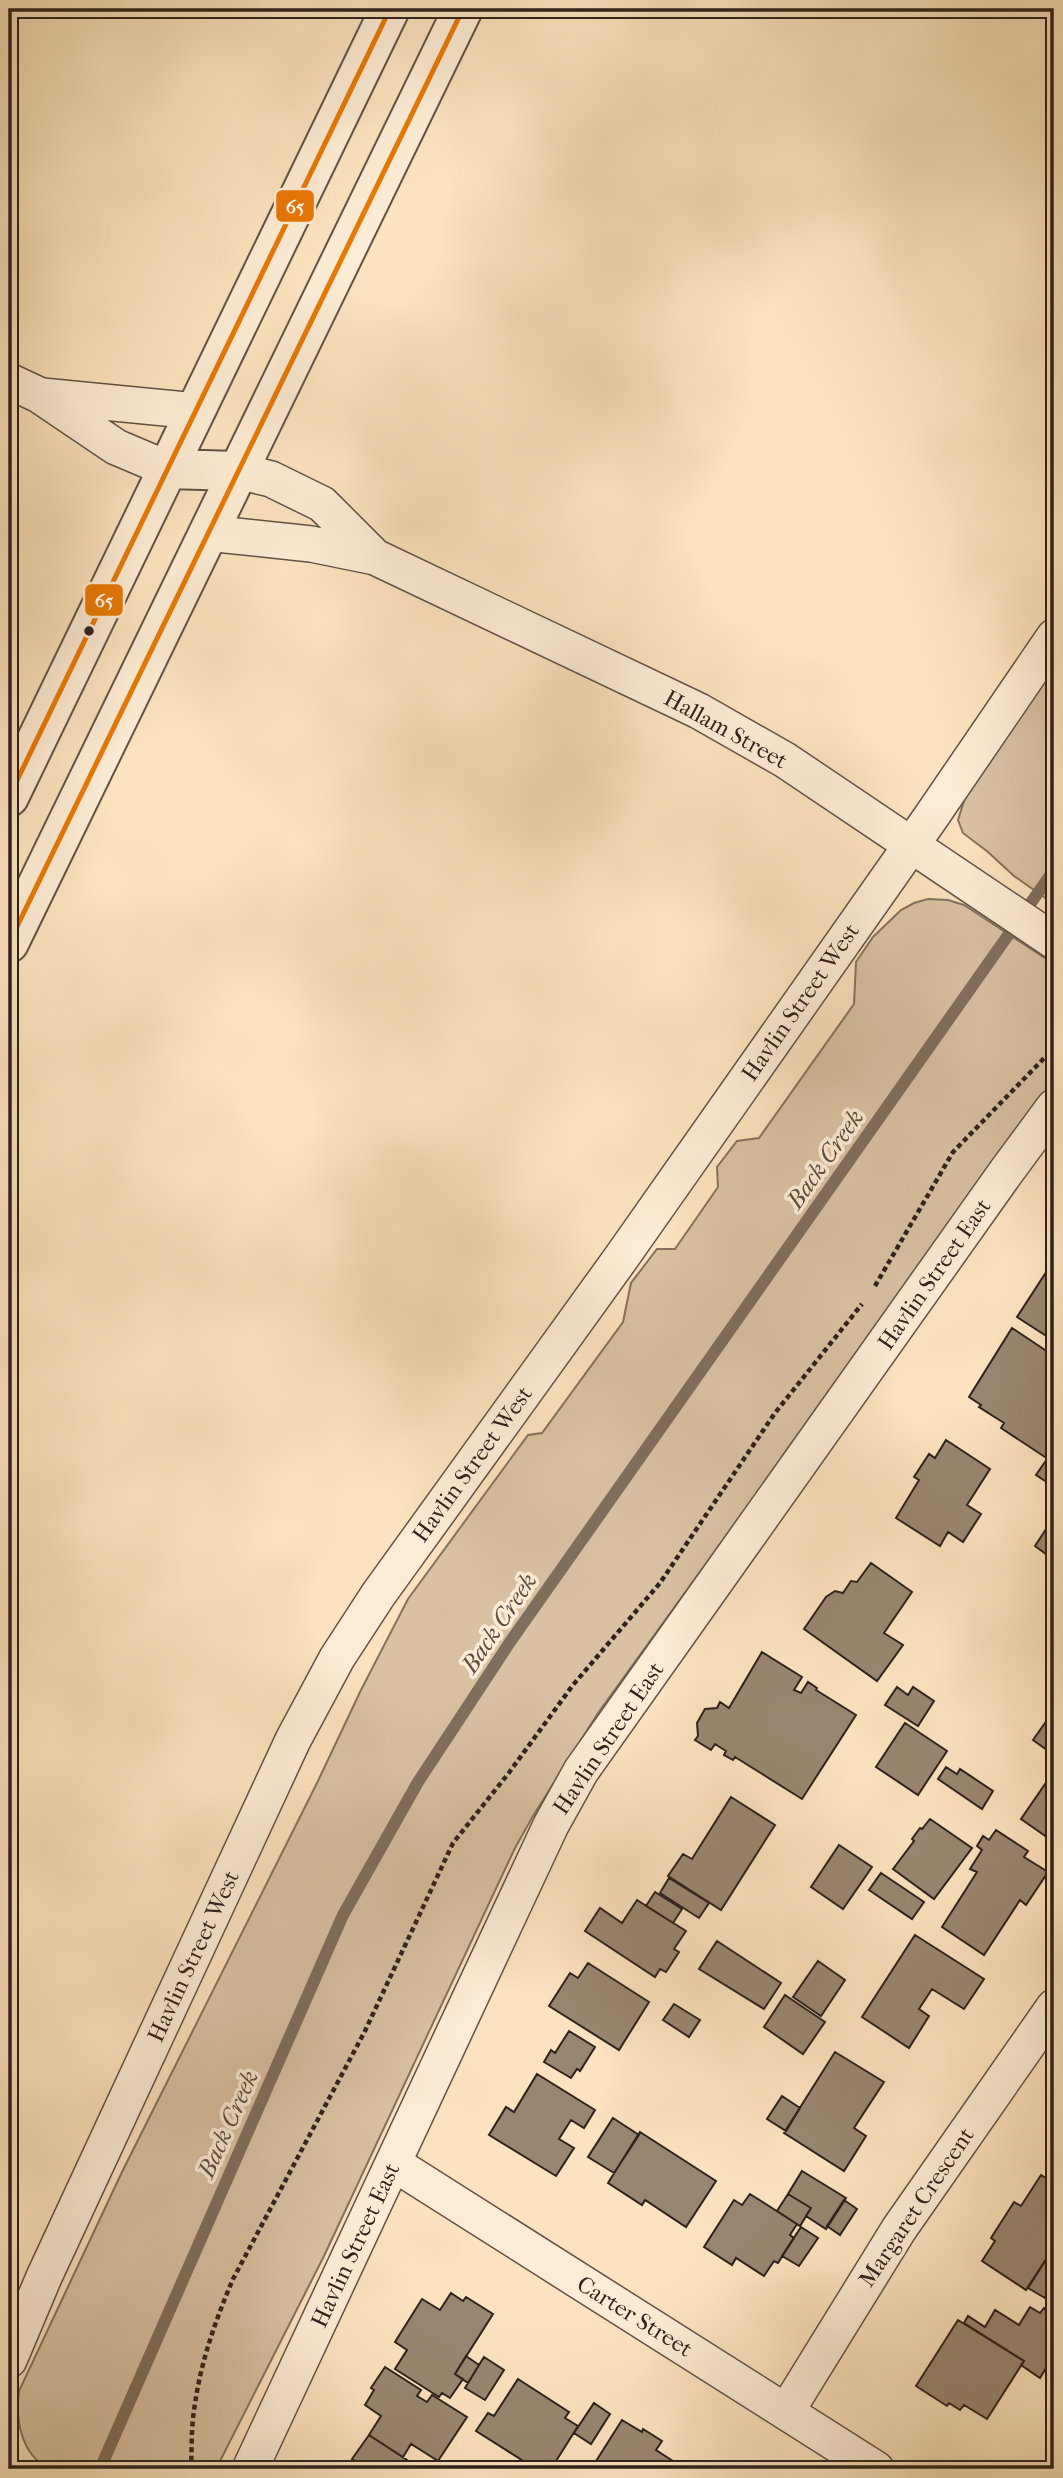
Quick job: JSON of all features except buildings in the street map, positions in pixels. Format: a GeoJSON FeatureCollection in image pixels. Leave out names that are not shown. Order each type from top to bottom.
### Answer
{"type":"FeatureCollection","features":[{"type":"Feature","properties":{"kind":"street"},"geometry":{"type":"LineString","coordinates":[[9,797],[390,9]]}},
{"type":"Feature","properties":{"kind":"street"},"geometry":{"type":"LineString","coordinates":[[9,943],[463,9]]}},
{"type":"Feature","properties":{"kind":"street","name":"Hallam Street"},"geometry":{"type":"LineString","coordinates":[[24,388],[196,411]]}},
{"type":"Feature","properties":{"kind":"street","name":"Hallam Street"},"geometry":{"type":"LineString","coordinates":[[24,388],[116,447],[168,469],[238,471],[271,479],[322,504],[376,557]]}},
{"type":"Feature","properties":{"kind":"street","name":"Hallam Street"},"geometry":{"type":"LineString","coordinates":[[207,533],[310,544],[376,557],[699,712],[785,760],[1049,938]]}},
{"type":"Feature","properties":{"kind":"street","name":"Havlin Street West"},"geometry":{"type":"LineString","coordinates":[[9,2360],[44,2277],[293,1740],[337,1658],[378,1595],[621,1258],[1054,637]]}},
{"type":"Feature","properties":{"kind":"street","name":"Havlin Street East"},"geometry":{"type":"LineString","coordinates":[[250,2469],[551,1825],[581,1771],[1054,1107]]}},
{"type":"Feature","properties":{"kind":"street","name":"Margaret Crescent"},"geometry":{"type":"LineString","coordinates":[[786,2412],[899,2229],[1054,2007]]}},
{"type":"Feature","properties":{"kind":"street","name":"Carter Street"},"geometry":{"type":"LineString","coordinates":[[393,2163],[876,2469]]}},
{"type":"Feature","properties":{"kind":"path"},"geometry":{"type":"LineString","coordinates":[[191,2469],[192,2440]]}},
{"type":"Feature","properties":{"kind":"shaded area"},"geometry":{"type":"Polygon","coordinates":[[[1054,669],[1054,904],[1014,876],[963,833],[958,820],[968,788],[1054,669]]]}},
{"type":"Feature","properties":{"kind":"shaded area"},"geometry":{"type":"Polygon","coordinates":[[[928,899],[948,900],[964,905],[1054,964],[1054,1082],[598,1713],[533,1816],[515,1848],[324,2256],[216,2469],[49,2469],[32,2455],[22,2435],[18,2413],[19,2391],[122,2172],[408,1599],[528,1435],[542,1433],[623,1322],[631,1283],[657,1249],[675,1249],[718,1187],[717,1167],[737,1141],[759,1138],[854,1004],[856,962],[873,937],[901,910],[928,899]]]}},
{"type":"Feature","properties":{"kind":"waterway","name":"Back Creek"},"geometry":{"type":"LineString","coordinates":[[100,2469],[343,1915],[418,1782],[510,1642],[1054,870]]}},
{"type":"Feature","properties":{"kind":"transit line","name":"65"},"geometry":{"type":"LineString","coordinates":[[9,797],[390,9]]}},
{"type":"Feature","properties":{"kind":"transit line","name":"65"},"geometry":{"type":"LineString","coordinates":[[9,943],[463,9]]}}]}
